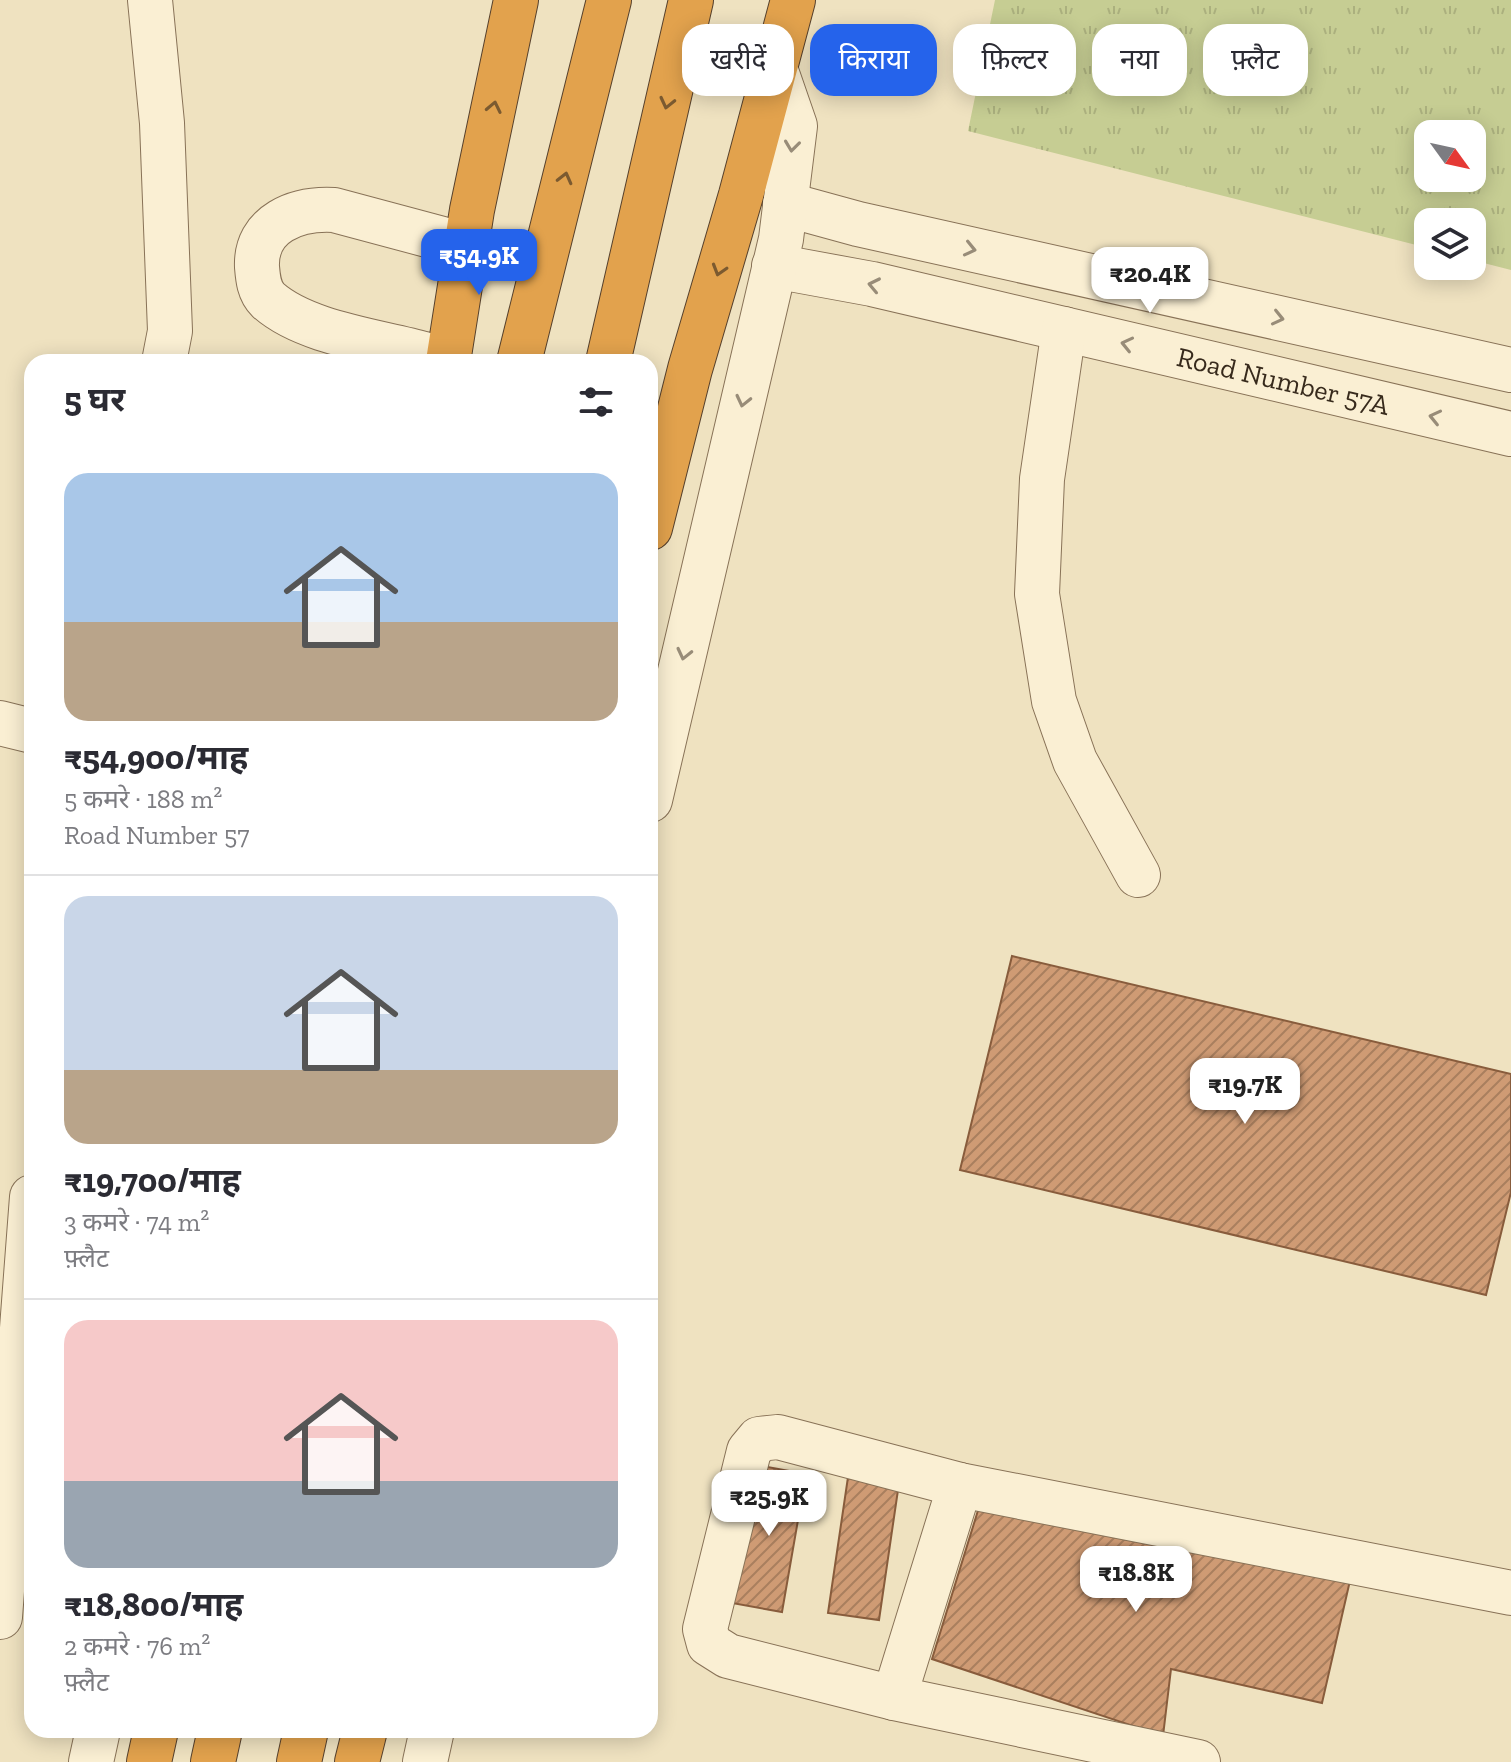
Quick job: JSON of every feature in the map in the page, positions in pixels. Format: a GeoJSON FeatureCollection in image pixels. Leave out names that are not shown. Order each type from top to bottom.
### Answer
{"type":"FeatureCollection","features":[{"type":"Feature","properties":{"kind":"highway"},"geometry":{"type":"LineString","coordinates":[[432,354],[467,227],[516,0]]}},
{"type":"Feature","properties":{"kind":"highway"},"geometry":{"type":"LineString","coordinates":[[521,354],[609,0]]}},
{"type":"Feature","properties":{"kind":"highway"},"geometry":{"type":"LineString","coordinates":[[610,354],[691,0]]}},
{"type":"Feature","properties":{"kind":"highway"},"geometry":{"type":"LineString","coordinates":[[787,24],[793,0]]}},
{"type":"Feature","properties":{"kind":"highway"},"geometry":{"type":"LineString","coordinates":[[658,496],[690,369],[769,96]]}},
{"type":"Feature","properties":{"kind":"highway"},"geometry":{"type":"LineString","coordinates":[[149,1762],[154,1738]]}},
{"type":"Feature","properties":{"kind":"highway"},"geometry":{"type":"LineString","coordinates":[[213,1762],[218,1738]]}},
{"type":"Feature","properties":{"kind":"highway"},"geometry":{"type":"LineString","coordinates":[[299,1762],[304,1738]]}},
{"type":"Feature","properties":{"kind":"highway"},"geometry":{"type":"LineString","coordinates":[[357,1762],[363,1738]]}},
{"type":"Feature","properties":{"kind":"street"},"geometry":{"type":"LineString","coordinates":[[150,0],[162,123],[170,316],[166,354]]}},
{"type":"Feature","properties":{"kind":"street"},"geometry":{"type":"LineString","coordinates":[[658,766],[774,266],[795,126],[785,96]]}},
{"type":"Feature","properties":{"kind":"street"},"geometry":{"type":"LineString","coordinates":[[785,204],[873,227],[1511,370]]}},
{"type":"Feature","properties":{"kind":"street"},"geometry":{"type":"LineString","coordinates":[[414,354],[292,316],[267,299],[258,283],[257,259],[261,242],[271,227],[291,215],[313,209],[467,227]]}},
{"type":"Feature","properties":{"kind":"street","name":"Road Number 57A"},"geometry":{"type":"LineString","coordinates":[[774,266],[872,284],[1511,434]]}},
{"type":"Feature","properties":{"kind":"street"},"geometry":{"type":"LineString","coordinates":[[1064,329],[1042,479],[1037,594],[1054,701],[1075,761],[1138,875]]}},
{"type":"Feature","properties":{"kind":"street"},"geometry":{"type":"LineString","coordinates":[[0,723],[24,729]]}},
{"type":"Feature","properties":{"kind":"street"},"geometry":{"type":"LineString","coordinates":[[0,1617],[24,1302]]}},
{"type":"Feature","properties":{"kind":"street"},"geometry":{"type":"LineString","coordinates":[[1198,1762],[894,1698],[728,1656],[709,1644],[705,1629],[749,1451],[759,1439],[778,1437],[960,1485],[1511,1593]]}},
{"type":"Feature","properties":{"kind":"street"},"geometry":{"type":"LineString","coordinates":[[894,1698],[960,1485]]}},
{"type":"Feature","properties":{"kind":"street"},"geometry":{"type":"LineString","coordinates":[[91,1762],[96,1738]]}},
{"type":"Feature","properties":{"kind":"street"},"geometry":{"type":"LineString","coordinates":[[425,1762],[430,1738]]}},
{"type":"Feature","properties":{"kind":"green space"},"geometry":{"type":"Polygon","coordinates":[[[995,0],[1511,0],[1511,270],[1486,264],[1486,208],[1414,208],[1414,244],[968,131],[975,96],[1076,96],[1076,24],[990,24],[995,0]]]}},
{"type":"Feature","properties":{"kind":"building"},"geometry":{"type":"Polygon","coordinates":[[[1012,956],[1511,1074],[1511,1192],[1486,1295],[960,1170],[1012,956]]]}},
{"type":"Feature","properties":{"kind":"building"},"geometry":{"type":"Polygon","coordinates":[[[756,1465],[806,1474],[782,1612],[732,1603],[756,1465]]]}},
{"type":"Feature","properties":{"kind":"building"},"geometry":{"type":"Polygon","coordinates":[[[848,1477],[899,1483],[879,1620],[828,1613],[848,1477]]]}},
{"type":"Feature","properties":{"kind":"building"},"geometry":{"type":"Polygon","coordinates":[[[980,1504],[1354,1563],[1322,1703],[1171,1669],[1163,1736],[932,1659],[980,1504]]]}}]}
